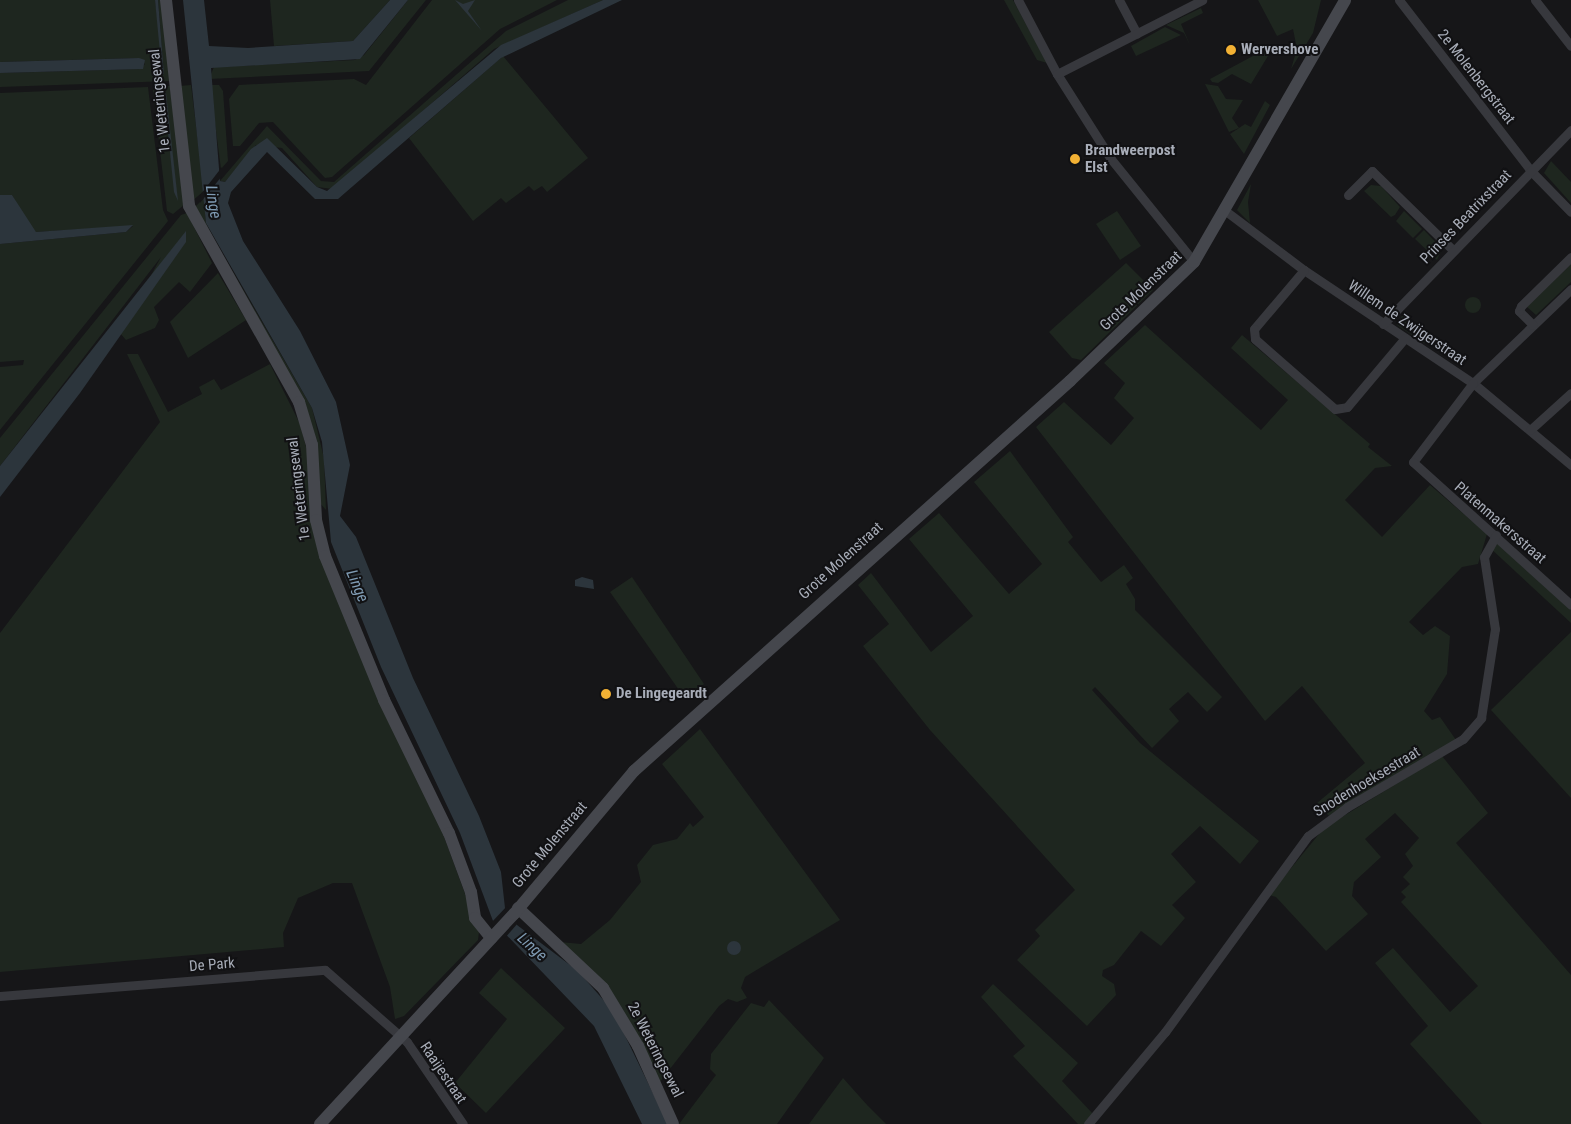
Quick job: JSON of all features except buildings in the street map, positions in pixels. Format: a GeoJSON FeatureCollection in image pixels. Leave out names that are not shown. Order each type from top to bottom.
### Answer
{"type":"FeatureCollection","features":[{"type":"Feature","properties":{"kind":"street","name":"1e Weteringsewal"},"geometry":{"type":"LineString","coordinates":[[166,0],[189,206],[299,402],[312,445],[316,520],[325,556],[384,700],[449,833],[471,892],[475,918],[494,935]]}},
{"type":"Feature","properties":{"kind":"street"},"geometry":{"type":"LineString","coordinates":[[1018,0],[1057,74],[1111,159],[1194,262]]}},
{"type":"Feature","properties":{"kind":"street"},"geometry":{"type":"LineString","coordinates":[[1119,0],[1137,34]]}},
{"type":"Feature","properties":{"kind":"street"},"geometry":{"type":"LineString","coordinates":[[1057,74],[1202,0]]}},
{"type":"Feature","properties":{"kind":"street","name":"Grote Molenstraat"},"geometry":{"type":"LineString","coordinates":[[320,1124],[516,911],[634,772],[1070,381],[1194,262],[1345,0]]}},
{"type":"Feature","properties":{"kind":"street","name":"2e Molenbergstraat"},"geometry":{"type":"LineString","coordinates":[[1399,0],[1531,170],[1571,212]]}},
{"type":"Feature","properties":{"kind":"street"},"geometry":{"type":"LineString","coordinates":[[1535,0],[1571,46]]}},
{"type":"Feature","properties":{"kind":"street","name":"Prinses Beatrixstraat"},"geometry":{"type":"LineString","coordinates":[[1383,324],[1571,130]]}},
{"type":"Feature","properties":{"kind":"street"},"geometry":{"type":"LineString","coordinates":[[1348,195],[1372,172],[1453,250]]}},
{"type":"Feature","properties":{"kind":"street","name":"Willem de Zwijgerstraat"},"geometry":{"type":"LineString","coordinates":[[1224,209],[1304,270],[1473,383],[1571,465]]}},
{"type":"Feature","properties":{"kind":"street"},"geometry":{"type":"LineString","coordinates":[[1534,325],[1519,311],[1521,306],[1571,257]]}},
{"type":"Feature","properties":{"kind":"street"},"geometry":{"type":"LineString","coordinates":[[1304,270],[1254,329],[1255,339],[1335,409],[1347,407],[1405,338]]}},
{"type":"Feature","properties":{"kind":"street"},"geometry":{"type":"LineString","coordinates":[[1473,383],[1571,289]]}},
{"type":"Feature","properties":{"kind":"street","name":"Platenmakersstraat"},"geometry":{"type":"LineString","coordinates":[[1473,383],[1413,462],[1496,535],[1571,605]]}},
{"type":"Feature","properties":{"kind":"street"},"geometry":{"type":"LineString","coordinates":[[1530,430],[1571,393]]}},
{"type":"Feature","properties":{"kind":"street","name":"Snodenhoeksestraat"},"geometry":{"type":"LineString","coordinates":[[1088,1124],[1165,1032],[1308,836],[1347,807],[1463,739],[1482,718],[1495,629],[1484,557],[1496,535]]}},
{"type":"Feature","properties":{"kind":"street","name":"2e Weteringsewal"},"geometry":{"type":"LineString","coordinates":[[516,911],[603,988],[638,1046],[673,1124]]}},
{"type":"Feature","properties":{"kind":"street","name":"De Park"},"geometry":{"type":"LineString","coordinates":[[0,996],[325,970],[401,1036]]}},
{"type":"Feature","properties":{"kind":"street","name":"Raaijestraat"},"geometry":{"type":"LineString","coordinates":[[401,1036],[464,1124]]}},
{"type":"Feature","properties":{"kind":"shaded area"},"geometry":{"type":"Polygon","coordinates":[[[0,0],[155,0],[164,74],[158,0],[162,0],[170,81],[0,87],[0,73],[140,69],[145,64],[139,58],[0,62],[0,0]]]}},
{"type":"Feature","properties":{"kind":"shaded area"},"geometry":{"type":"Polygon","coordinates":[[[270,0],[390,0],[353,41],[274,46],[270,0]]]}},
{"type":"Feature","properties":{"kind":"shaded area"},"geometry":{"type":"Polygon","coordinates":[[[408,0],[426,0],[369,71],[209,79],[214,67],[355,60],[364,55],[408,0]]]}},
{"type":"Feature","properties":{"kind":"shaded area"},"geometry":{"type":"Polygon","coordinates":[[[432,0],[557,0],[500,29],[332,177],[325,178],[273,122],[259,123],[240,146],[233,146],[229,99],[239,85],[354,79],[366,85],[432,0]]]}},
{"type":"Feature","properties":{"kind":"shaded area"},"geometry":{"type":"Polygon","coordinates":[[[568,0],[603,0],[494,49],[333,189],[317,187],[282,148],[256,145],[225,182],[220,181],[267,126],[321,181],[334,182],[506,31],[568,0]]]}},
{"type":"Feature","properties":{"kind":"shaded area"},"geometry":{"type":"Polygon","coordinates":[[[1004,0],[1013,0],[1047,63],[1037,60],[1004,0]]]}},
{"type":"Feature","properties":{"kind":"shaded area"},"geometry":{"type":"Polygon","coordinates":[[[1258,0],[1321,0],[1313,33],[1291,69],[1297,49],[1293,29],[1277,36],[1258,0]]]}},
{"type":"Feature","properties":{"kind":"shaded area"},"geometry":{"type":"Polygon","coordinates":[[[1201,8],[1203,13],[1181,24],[1190,45],[1184,33],[1166,25],[1201,8]]]}},
{"type":"Feature","properties":{"kind":"shaded area"},"geometry":{"type":"Polygon","coordinates":[[[1165,27],[1181,35],[1136,56],[1131,46],[1165,27]]]}},
{"type":"Feature","properties":{"kind":"shaded area"},"geometry":{"type":"Polygon","coordinates":[[[1266,49],[1268,56],[1251,84],[1232,74],[1218,83],[1212,82],[1210,79],[1266,49]]]}},
{"type":"Feature","properties":{"kind":"shaded area"},"geometry":{"type":"Polygon","coordinates":[[[503,56],[588,158],[547,192],[542,186],[534,191],[529,186],[506,203],[501,198],[473,221],[409,138],[503,56]]]}},
{"type":"Feature","properties":{"kind":"shaded area"},"geometry":{"type":"Polygon","coordinates":[[[1205,84],[1218,86],[1226,99],[1243,100],[1232,118],[1239,128],[1229,132],[1205,84]]]}},
{"type":"Feature","properties":{"kind":"shaded area"},"geometry":{"type":"Polygon","coordinates":[[[191,85],[204,191],[192,201],[180,86],[191,85]]]}},
{"type":"Feature","properties":{"kind":"shaded area"},"geometry":{"type":"Polygon","coordinates":[[[210,85],[219,85],[223,91],[228,161],[221,169],[210,85]]]}},
{"type":"Feature","properties":{"kind":"shaded area"},"geometry":{"type":"Polygon","coordinates":[[[159,86],[170,86],[184,205],[173,214],[167,211],[153,90],[159,86]]]}},
{"type":"Feature","properties":{"kind":"shaded area"},"geometry":{"type":"Polygon","coordinates":[[[148,87],[163,210],[168,221],[0,430],[0,367],[23,365],[24,360],[0,362],[0,244],[126,232],[133,226],[36,232],[29,226],[12,195],[0,195],[0,93],[148,87]]]}},
{"type":"Feature","properties":{"kind":"shaded area"},"geometry":{"type":"Polygon","coordinates":[[[1265,101],[1270,105],[1244,154],[1230,134],[1245,124],[1251,127],[1265,101]]]}},
{"type":"Feature","properties":{"kind":"shaded area"},"geometry":{"type":"Polygon","coordinates":[[[1551,161],[1571,182],[1571,203],[1544,173],[1551,161]]]}},
{"type":"Feature","properties":{"kind":"shaded area"},"geometry":{"type":"Polygon","coordinates":[[[1251,184],[1248,202],[1250,223],[1237,210],[1251,184]]]}},
{"type":"Feature","properties":{"kind":"shaded area"},"geometry":{"type":"Polygon","coordinates":[[[1371,185],[1381,186],[1400,207],[1395,215],[1391,217],[1364,191],[1371,185]]]}},
{"type":"Feature","properties":{"kind":"shaded area"},"geometry":{"type":"Polygon","coordinates":[[[204,198],[206,223],[216,243],[312,408],[324,458],[326,510],[319,502],[314,432],[194,208],[204,198]]]}},
{"type":"Feature","properties":{"kind":"shaded area"},"geometry":{"type":"Polygon","coordinates":[[[1117,211],[1141,246],[1120,260],[1096,224],[1117,211]]]}},
{"type":"Feature","properties":{"kind":"shaded area"},"geometry":{"type":"Polygon","coordinates":[[[1404,211],[1422,229],[1413,238],[1396,221],[1404,211]]]}},
{"type":"Feature","properties":{"kind":"shaded area"},"geometry":{"type":"Polygon","coordinates":[[[187,213],[212,263],[190,292],[179,282],[154,307],[159,320],[155,328],[126,340],[120,333],[161,257],[0,466],[0,438],[181,215],[187,213]]]}},
{"type":"Feature","properties":{"kind":"shaded area"},"geometry":{"type":"Polygon","coordinates":[[[1424,230],[1442,249],[1437,260],[1415,239],[1424,230]]]}},
{"type":"Feature","properties":{"kind":"shaded area"},"geometry":{"type":"Polygon","coordinates":[[[1126,263],[1153,290],[1081,360],[1072,358],[1049,332],[1126,263]]]}},
{"type":"Feature","properties":{"kind":"shaded area"},"geometry":{"type":"Polygon","coordinates":[[[1571,264],[1571,282],[1536,315],[1527,307],[1571,264]]]}},
{"type":"Feature","properties":{"kind":"shaded area"},"geometry":{"type":"Polygon","coordinates":[[[218,273],[246,320],[188,358],[170,322],[218,273]]]}},
{"type":"Feature","properties":{"kind":"shaded area"},"geometry":{"type":"Polygon","coordinates":[[[1473,297],[1479,299],[1481,305],[1479,311],[1473,313],[1467,311],[1465,305],[1467,299],[1473,297]]]}},
{"type":"Feature","properties":{"kind":"shaded area"},"geometry":{"type":"Polygon","coordinates":[[[1403,314],[1429,338],[1424,343],[1397,325],[1403,314]]]}},
{"type":"Feature","properties":{"kind":"shaded area"},"geometry":{"type":"Polygon","coordinates":[[[1145,325],[1261,430],[1288,400],[1231,348],[1242,335],[1370,444],[1368,447],[1392,466],[1375,468],[1345,500],[1382,537],[1430,485],[1487,534],[1478,564],[1462,567],[1409,622],[1423,635],[1435,626],[1450,636],[1447,674],[1424,711],[1432,720],[1440,717],[1456,740],[1329,816],[1317,803],[1365,763],[1302,686],[1265,721],[1036,427],[1064,402],[1111,445],[1134,418],[1114,398],[1125,383],[1104,363],[1145,325]]]}},
{"type":"Feature","properties":{"kind":"shaded area"},"geometry":{"type":"Polygon","coordinates":[[[127,354],[138,354],[168,412],[202,394],[199,387],[214,379],[221,390],[270,364],[300,424],[310,462],[313,528],[439,823],[479,932],[478,940],[404,1016],[395,1019],[390,987],[352,883],[333,883],[298,898],[283,933],[284,947],[0,972],[0,633],[160,422],[127,354]]]}},
{"type":"Feature","properties":{"kind":"shaded area"},"geometry":{"type":"Polygon","coordinates":[[[1010,451],[1073,537],[1068,542],[1101,582],[1124,565],[1133,578],[1126,584],[1135,599],[1135,610],[1222,697],[1207,712],[1188,692],[1169,709],[1179,721],[1152,748],[1095,687],[1092,690],[1140,743],[1259,841],[1240,864],[1200,826],[1171,854],[1196,882],[1172,905],[1185,918],[1161,946],[1141,931],[1114,965],[1103,970],[1102,976],[1114,984],[1116,995],[1087,1026],[1017,960],[1040,936],[1035,930],[1075,890],[930,730],[863,646],[889,624],[858,585],[871,573],[931,652],[973,616],[909,539],[939,513],[1009,594],[1042,564],[974,482],[1010,451]]]}},
{"type":"Feature","properties":{"kind":"shaded area"},"geometry":{"type":"Polygon","coordinates":[[[1497,543],[1571,610],[1571,623],[1489,547],[1497,543]]]}},
{"type":"Feature","properties":{"kind":"shaded area"},"geometry":{"type":"Polygon","coordinates":[[[632,577],[704,684],[686,700],[610,592],[632,577]]]}},
{"type":"Feature","properties":{"kind":"shaded area"},"geometry":{"type":"Polygon","coordinates":[[[1571,632],[1571,798],[1491,710],[1571,632]]]}},
{"type":"Feature","properties":{"kind":"shaded area"},"geometry":{"type":"Polygon","coordinates":[[[700,729],[840,920],[745,977],[741,988],[747,998],[737,1002],[728,999],[719,1006],[659,1083],[642,1046],[560,942],[581,944],[610,920],[641,882],[637,865],[653,845],[677,839],[690,823],[693,827],[704,817],[662,764],[700,729]]]}},
{"type":"Feature","properties":{"kind":"shaded area"},"geometry":{"type":"Polygon","coordinates":[[[1442,756],[1488,813],[1456,843],[1571,975],[1571,1124],[1482,1124],[1410,1044],[1428,1026],[1375,963],[1393,948],[1450,1012],[1478,986],[1401,902],[1406,897],[1401,892],[1410,884],[1403,877],[1413,866],[1405,854],[1419,838],[1395,813],[1365,839],[1381,857],[1354,882],[1352,896],[1368,914],[1326,951],[1276,897],[1269,895],[1324,828],[1442,756]]]}},
{"type":"Feature","properties":{"kind":"shaded area"},"geometry":{"type":"Polygon","coordinates":[[[501,968],[565,1028],[486,1113],[455,1083],[507,1019],[479,993],[501,968]]]}},
{"type":"Feature","properties":{"kind":"shaded area"},"geometry":{"type":"Polygon","coordinates":[[[993,984],[1078,1063],[1062,1081],[1094,1115],[1085,1124],[1078,1124],[1013,1056],[1025,1046],[981,997],[993,984]]]}},
{"type":"Feature","properties":{"kind":"shaded area"},"geometry":{"type":"Polygon","coordinates":[[[769,1000],[824,1058],[777,1124],[679,1124],[716,1075],[710,1069],[711,1054],[751,1003],[764,1007],[769,1000]]]}},
{"type":"Feature","properties":{"kind":"shaded area"},"geometry":{"type":"Polygon","coordinates":[[[843,1078],[868,1106],[886,1124],[809,1124],[843,1078]]]}},
{"type":"Feature","properties":{"kind":"water"},"geometry":{"type":"Polygon","coordinates":[[[155,0],[158,0],[164,74],[162,74],[155,0]]]}},
{"type":"Feature","properties":{"kind":"water","name":"Linge"},"geometry":{"type":"Polygon","coordinates":[[[183,0],[204,0],[209,46],[248,48],[353,41],[390,0],[408,0],[360,59],[211,68],[220,181],[225,182],[251,149],[267,138],[317,187],[327,191],[501,45],[603,0],[622,0],[501,58],[338,199],[315,199],[267,152],[231,192],[228,203],[243,241],[300,331],[336,402],[350,465],[340,516],[356,537],[413,678],[479,816],[501,872],[505,908],[517,925],[578,971],[613,1011],[668,1124],[642,1124],[594,1026],[493,921],[460,833],[381,667],[331,542],[322,442],[312,408],[206,223],[183,0]]]}},
{"type":"Feature","properties":{"kind":"water"},"geometry":{"type":"Polygon","coordinates":[[[455,0],[463,4],[475,0],[468,11],[482,31],[455,0]]]}},
{"type":"Feature","properties":{"kind":"water"},"geometry":{"type":"Polygon","coordinates":[[[139,58],[145,60],[143,69],[0,73],[0,62],[139,58]]]}},
{"type":"Feature","properties":{"kind":"water"},"geometry":{"type":"Polygon","coordinates":[[[164,93],[166,93],[178,201],[174,192],[164,93]]]}},
{"type":"Feature","properties":{"kind":"water"},"geometry":{"type":"Polygon","coordinates":[[[0,195],[12,195],[36,232],[133,225],[126,232],[0,244],[0,195]]]}},
{"type":"Feature","properties":{"kind":"water"},"geometry":{"type":"Polygon","coordinates":[[[186,231],[186,242],[80,393],[0,497],[0,466],[186,231]]]}},
{"type":"Feature","properties":{"kind":"water"},"geometry":{"type":"Polygon","coordinates":[[[582,577],[593,580],[594,589],[575,586],[575,580],[582,577]]]}},
{"type":"Feature","properties":{"kind":"water"},"geometry":{"type":"Polygon","coordinates":[[[731,941],[737,941],[741,948],[737,955],[731,955],[727,951],[727,945],[731,941]]]}},
{"type":"Feature","properties":{"kind":"pier"},"geometry":{"type":"Polygon","coordinates":[[[222,167],[222,176],[200,203],[201,194],[222,167]]]}},
{"type":"Feature","properties":{"kind":"pier"},"geometry":{"type":"Polygon","coordinates":[[[507,906],[518,923],[504,939],[491,923],[507,906]]]}},
{"type":"Feature","properties":{"kind":"place","name":"Wervershove"},"geometry":{"type":"Point","coordinates":[1231,50]}},
{"type":"Feature","properties":{"kind":"place","name":"Brandweerpost Elst"},"geometry":{"type":"Point","coordinates":[1075,159]}},
{"type":"Feature","properties":{"kind":"place","name":"De Lingegeardt"},"geometry":{"type":"Point","coordinates":[606,694]}}]}
